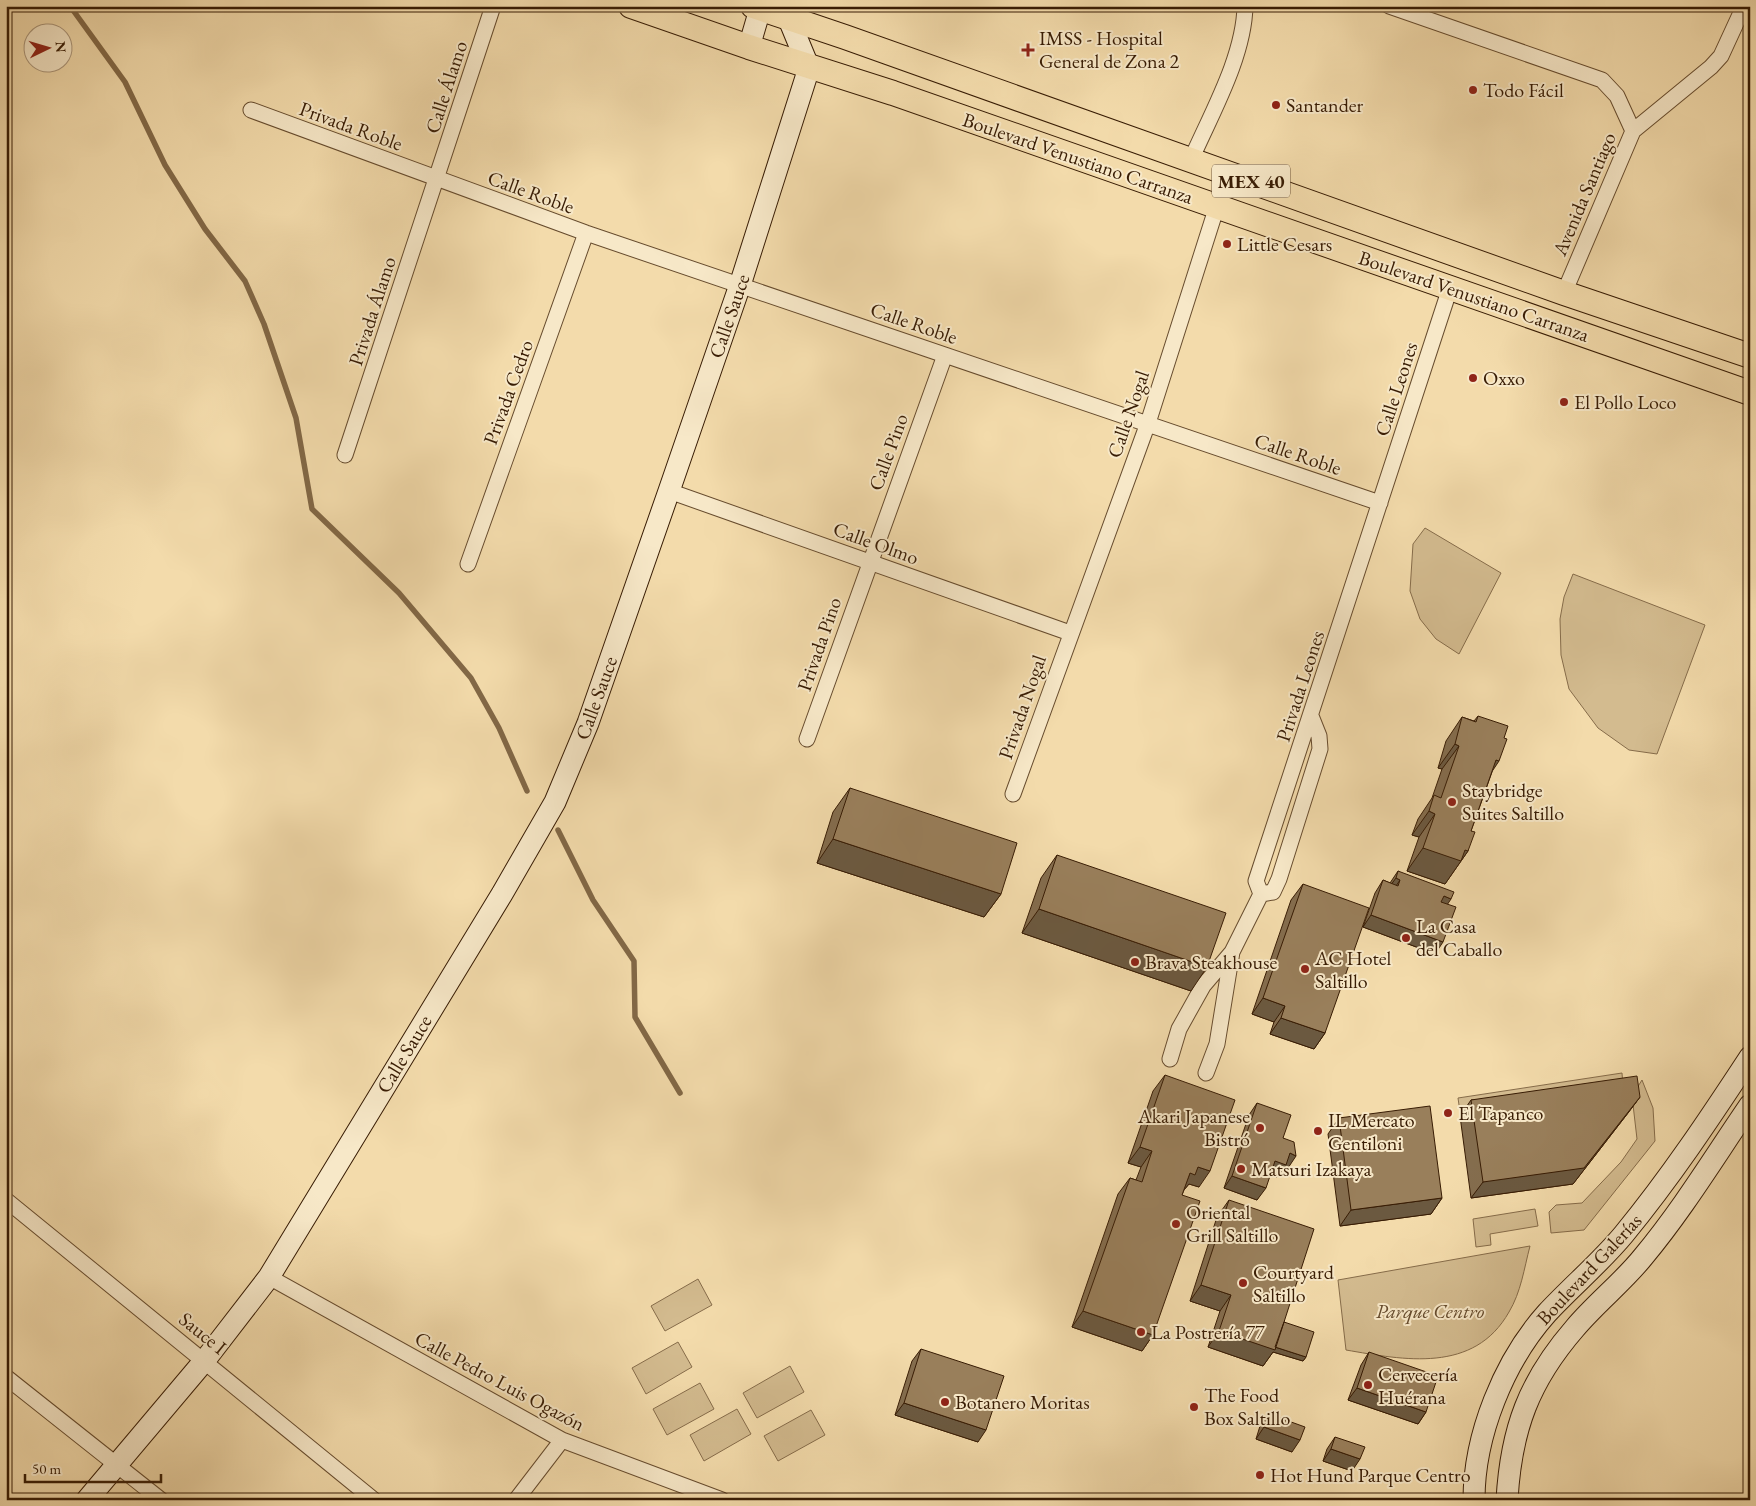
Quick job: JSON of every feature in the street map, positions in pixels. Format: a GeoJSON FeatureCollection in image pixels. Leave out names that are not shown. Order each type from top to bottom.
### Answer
{"type":"FeatureCollection","features":[{"type":"Feature","properties":{"kind":"main road","name":"Boulevard Venustiano Carranza"},"geometry":{"type":"LineString","coordinates":[[631,6],[749,48],[892,93],[1750,393]]}},
{"type":"Feature","properties":{"kind":"main road","name":"Boulevard Venustiano Carranza"},"geometry":{"type":"LineString","coordinates":[[758,7],[789,11],[1191,160],[1564,293],[1750,356]]}},
{"type":"Feature","properties":{"kind":"street","name":"Calle Álamo"},"geometry":{"type":"LineString","coordinates":[[437,180],[493,6]]}},
{"type":"Feature","properties":{"kind":"street"},"geometry":{"type":"LineString","coordinates":[[1191,160],[1231,68],[1243,31],[1245,6]]}},
{"type":"Feature","properties":{"kind":"street"},"geometry":{"type":"LineString","coordinates":[[1389,6],[1602,80],[1618,96],[1633,131]]}},
{"type":"Feature","properties":{"kind":"street","name":"Avenida Santiago"},"geometry":{"type":"LineString","coordinates":[[1564,293],[1633,131],[1711,67],[1721,56],[1744,6]]}},
{"type":"Feature","properties":{"kind":"street"},"geometry":{"type":"LineString","coordinates":[[749,48],[758,7]]}},
{"type":"Feature","properties":{"kind":"street"},"geometry":{"type":"LineString","coordinates":[[789,11],[809,68]]}},
{"type":"Feature","properties":{"kind":"street","name":"Calle Sauce"},"geometry":{"type":"LineString","coordinates":[[87,1500],[205,1360],[269,1277],[502,894],[555,802],[588,723],[669,491],[740,285],[809,68]]}},
{"type":"Feature","properties":{"kind":"street","name":"Privada Roble"},"geometry":{"type":"LineString","coordinates":[[251,110],[437,180]]}},
{"type":"Feature","properties":{"kind":"street","name":"Calle Roble"},"geometry":{"type":"LineString","coordinates":[[437,180],[586,233],[1380,503]]}},
{"type":"Feature","properties":{"kind":"street","name":"Privada Álamo"},"geometry":{"type":"LineString","coordinates":[[346,455],[437,180]]}},
{"type":"Feature","properties":{"kind":"street","name":"Calle Nogal"},"geometry":{"type":"LineString","coordinates":[[1070,633],[1148,423],[1217,206]]}},
{"type":"Feature","properties":{"kind":"street","name":"Privada Cedro"},"geometry":{"type":"LineString","coordinates":[[468,564],[586,233]]}},
{"type":"Feature","properties":{"kind":"street","name":"Calle Leones"},"geometry":{"type":"LineString","coordinates":[[1380,503],[1450,288]]}},
{"type":"Feature","properties":{"kind":"street","name":"Calle Pino"},"geometry":{"type":"LineString","coordinates":[[869,562],[945,355]]}},
{"type":"Feature","properties":{"kind":"street","name":"Calle Olmo"},"geometry":{"type":"LineString","coordinates":[[669,491],[1070,633]]}},
{"type":"Feature","properties":{"kind":"street","name":"Privada Leones"},"geometry":{"type":"LineString","coordinates":[[1232,952],[1258,888],[1380,503]]}},
{"type":"Feature","properties":{"kind":"street","name":"Privada Pino"},"geometry":{"type":"LineString","coordinates":[[807,739],[869,562]]}},
{"type":"Feature","properties":{"kind":"street","name":"Privada Nogal"},"geometry":{"type":"LineString","coordinates":[[1013,794],[1070,633]]}},
{"type":"Feature","properties":{"kind":"street"},"geometry":{"type":"LineString","coordinates":[[1258,888],[1272,892],[1279,879],[1320,750],[1319,736],[1311,716]]}},
{"type":"Feature","properties":{"kind":"street"},"geometry":{"type":"LineString","coordinates":[[1170,1059],[1179,1029],[1203,986],[1232,952]]}},
{"type":"Feature","properties":{"kind":"street"},"geometry":{"type":"LineString","coordinates":[[1206,1073],[1217,1044],[1232,952]]}},
{"type":"Feature","properties":{"kind":"street","name":"Boulevard Galerías"},"geometry":{"type":"LineString","coordinates":[[1474,1500],[1474,1472],[1502,1379],[1523,1342],[1546,1313],[1622,1237],[1650,1203],[1750,1057]]}},
{"type":"Feature","properties":{"kind":"street","name":"Boulevard Galerías"},"geometry":{"type":"LineString","coordinates":[[1507,1500],[1513,1446],[1528,1397],[1546,1365],[1575,1327],[1643,1257],[1696,1185],[1750,1105]]}},
{"type":"Feature","properties":{"kind":"street","name":"Sauce I"},"geometry":{"type":"LineString","coordinates":[[6,1200],[205,1360],[374,1500]]}},
{"type":"Feature","properties":{"kind":"street","name":"Calle Pedro Luis Ogazón"},"geometry":{"type":"LineString","coordinates":[[269,1277],[562,1440],[722,1500]]}},
{"type":"Feature","properties":{"kind":"street"},"geometry":{"type":"LineString","coordinates":[[1546,1313],[1564,1312],[1570,1316],[1575,1327]]}},
{"type":"Feature","properties":{"kind":"street"},"geometry":{"type":"LineString","coordinates":[[6,1376],[161,1500]]}},
{"type":"Feature","properties":{"kind":"street"},"geometry":{"type":"LineString","coordinates":[[516,1500],[562,1440]]}},
{"type":"Feature","properties":{"kind":"green space"},"geometry":{"type":"Polygon","coordinates":[[[1425,528],[1501,573],[1459,654],[1436,639],[1420,619],[1410,591],[1413,544],[1425,528]]]}},
{"type":"Feature","properties":{"kind":"green space"},"geometry":{"type":"Polygon","coordinates":[[[1573,574],[1705,625],[1657,754],[1629,750],[1598,728],[1569,689],[1561,655],[1560,619],[1564,597],[1573,574]]]}},
{"type":"Feature","properties":{"kind":"green space"},"geometry":{"type":"Polygon","coordinates":[[[1622,1073],[1623,1086],[1460,1112],[1458,1098],[1622,1073]]]}},
{"type":"Feature","properties":{"kind":"green space"},"geometry":{"type":"Polygon","coordinates":[[[1642,1080],[1653,1108],[1655,1141],[1584,1230],[1551,1233],[1549,1212],[1556,1205],[1582,1203],[1621,1162],[1637,1139],[1632,1096],[1642,1080]]]}},
{"type":"Feature","properties":{"kind":"green space","name":"Parque Centro"},"geometry":{"type":"Polygon","coordinates":[[[1535,1209],[1538,1226],[1490,1234],[1491,1245],[1476,1247],[1473,1219],[1535,1209]]]}},
{"type":"Feature","properties":{"kind":"green space","name":"Parque Centro"},"geometry":{"type":"Polygon","coordinates":[[[1530,1246],[1522,1280],[1509,1312],[1494,1332],[1477,1346],[1457,1354],[1436,1358],[1414,1359],[1346,1350],[1338,1280],[1530,1246]]]}},
{"type":"Feature","properties":{"kind":"green space"},"geometry":{"type":"Polygon","coordinates":[[[698,1279],[712,1305],[665,1331],[651,1306],[698,1279]]]}},
{"type":"Feature","properties":{"kind":"green space"},"geometry":{"type":"Polygon","coordinates":[[[678,1342],[692,1367],[646,1394],[632,1368],[678,1342]]]}},
{"type":"Feature","properties":{"kind":"green space"},"geometry":{"type":"Polygon","coordinates":[[[790,1366],[804,1392],[757,1418],[743,1393],[790,1366]]]}},
{"type":"Feature","properties":{"kind":"green space"},"geometry":{"type":"Polygon","coordinates":[[[700,1383],[714,1409],[667,1435],[653,1409],[700,1383]]]}},
{"type":"Feature","properties":{"kind":"green space"},"geometry":{"type":"Polygon","coordinates":[[[737,1409],[751,1434],[704,1461],[690,1435],[737,1409]]]}},
{"type":"Feature","properties":{"kind":"green space"},"geometry":{"type":"Polygon","coordinates":[[[811,1410],[825,1435],[778,1461],[764,1436],[811,1410]]]}},
{"type":"Feature","properties":{"kind":"building","name":"Staybridge Suites Saltillo"},"geometry":{"type":"Polygon","coordinates":[[[1478,716],[1508,726],[1504,738],[1507,739],[1499,761],[1496,760],[1471,831],[1475,832],[1468,851],[1465,850],[1461,861],[1423,848],[1435,814],[1429,811],[1434,795],[1441,798],[1459,746],[1455,744],[1462,717],[1476,722],[1478,716]]]}},
{"type":"Feature","properties":{"kind":"building"},"geometry":{"type":"Polygon","coordinates":[[[850,788],[1017,843],[1001,894],[833,839],[850,788]]]}},
{"type":"Feature","properties":{"kind":"building"},"geometry":{"type":"Polygon","coordinates":[[[1057,855],[1226,913],[1207,967],[1039,909],[1057,855]]]}},
{"type":"Feature","properties":{"kind":"building"},"geometry":{"type":"Polygon","coordinates":[[[1398,871],[1454,892],[1451,899],[1444,896],[1441,902],[1456,907],[1443,942],[1371,915],[1383,880],[1398,886],[1400,880],[1396,878],[1398,871]]]}},
{"type":"Feature","properties":{"kind":"building","name":"AC Hotel Saltillo"},"geometry":{"type":"Polygon","coordinates":[[[1303,884],[1369,908],[1325,1033],[1281,1018],[1285,1006],[1263,998],[1303,884]]]}},
{"type":"Feature","properties":{"kind":"building"},"geometry":{"type":"Polygon","coordinates":[[[1165,1075],[1235,1100],[1210,1171],[1198,1167],[1195,1175],[1190,1173],[1182,1195],[1200,1201],[1153,1335],[1083,1311],[1130,1178],[1142,1182],[1152,1151],[1140,1147],[1165,1075]]]}},
{"type":"Feature","properties":{"kind":"building"},"geometry":{"type":"Polygon","coordinates":[[[1637,1076],[1640,1097],[1584,1168],[1483,1182],[1471,1100],[1637,1076]]]}},
{"type":"Feature","properties":{"kind":"building"},"geometry":{"type":"Polygon","coordinates":[[[1257,1103],[1291,1115],[1283,1138],[1294,1142],[1296,1156],[1290,1153],[1286,1165],[1275,1161],[1266,1188],[1232,1176],[1257,1103]]]}},
{"type":"Feature","properties":{"kind":"building"},"geometry":{"type":"Polygon","coordinates":[[[1430,1106],[1442,1198],[1351,1210],[1339,1118],[1430,1106]]]}},
{"type":"Feature","properties":{"kind":"building","name":"Courtyard Saltillo"},"geometry":{"type":"Polygon","coordinates":[[[1229,1200],[1314,1229],[1275,1350],[1219,1331],[1231,1295],[1201,1285],[1229,1200]]]}},
{"type":"Feature","properties":{"kind":"building"},"geometry":{"type":"Polygon","coordinates":[[[1284,1322],[1314,1332],[1306,1357],[1275,1347],[1284,1322]]]}},
{"type":"Feature","properties":{"kind":"building","name":"Botanero Moritas"},"geometry":{"type":"Polygon","coordinates":[[[921,1349],[1004,1376],[986,1430],[904,1403],[921,1349]]]}},
{"type":"Feature","properties":{"kind":"building"},"geometry":{"type":"Polygon","coordinates":[[[1369,1352],[1438,1376],[1426,1412],[1357,1388],[1369,1352]]]}},
{"type":"Feature","properties":{"kind":"building"},"geometry":{"type":"Polygon","coordinates":[[[1269,1414],[1305,1427],[1300,1440],[1264,1427],[1269,1414]]]}},
{"type":"Feature","properties":{"kind":"building"},"geometry":{"type":"Polygon","coordinates":[[[1335,1437],[1365,1447],[1360,1459],[1331,1449],[1335,1437]]]}},
{"type":"Feature","properties":{"kind":"waterway"},"geometry":{"type":"LineString","coordinates":[[70,6],[125,82],[165,165],[205,229],[245,281],[264,324],[296,418],[312,509],[399,593],[471,678],[499,728],[527,791]]}},
{"type":"Feature","properties":{"kind":"waterway"},"geometry":{"type":"LineString","coordinates":[[558,830],[593,900],[634,961],[635,1017],[680,1093]]}},
{"type":"Feature","properties":{"kind":"place","name":"IMSS - Hospital General de Zona 2"},"geometry":{"type":"Point","coordinates":[1028,50]}},
{"type":"Feature","properties":{"kind":"place","name":"Todo Fácil"},"geometry":{"type":"Point","coordinates":[1473,90]}},
{"type":"Feature","properties":{"kind":"place","name":"Santander"},"geometry":{"type":"Point","coordinates":[1276,105]}},
{"type":"Feature","properties":{"kind":"place","name":"Little Cesars"},"geometry":{"type":"Point","coordinates":[1227,244]}},
{"type":"Feature","properties":{"kind":"place","name":"Oxxo"},"geometry":{"type":"Point","coordinates":[1473,378]}},
{"type":"Feature","properties":{"kind":"place","name":"El Pollo Loco"},"geometry":{"type":"Point","coordinates":[1564,402]}},
{"type":"Feature","properties":{"kind":"place","name":"Staybridge Suites Saltillo"},"geometry":{"type":"Point","coordinates":[1452,802]}},
{"type":"Feature","properties":{"kind":"place","name":"La Casa del Caballo"},"geometry":{"type":"Point","coordinates":[1406,938]}},
{"type":"Feature","properties":{"kind":"place","name":"Brava Steakhouse"},"geometry":{"type":"Point","coordinates":[1135,962]}},
{"type":"Feature","properties":{"kind":"place","name":"AC Hotel Saltillo"},"geometry":{"type":"Point","coordinates":[1305,969]}},
{"type":"Feature","properties":{"kind":"place","name":"El Tapanco"},"geometry":{"type":"Point","coordinates":[1448,1113]}},
{"type":"Feature","properties":{"kind":"place","name":"Akari Japanese Bistró"},"geometry":{"type":"Point","coordinates":[1260,1128]}},
{"type":"Feature","properties":{"kind":"place","name":"IL Mercato Gentiloni"},"geometry":{"type":"Point","coordinates":[1318,1131]}},
{"type":"Feature","properties":{"kind":"place","name":"Matsuri Izakaya"},"geometry":{"type":"Point","coordinates":[1241,1169]}},
{"type":"Feature","properties":{"kind":"place","name":"Oriental Grill Saltillo"},"geometry":{"type":"Point","coordinates":[1176,1224]}},
{"type":"Feature","properties":{"kind":"place","name":"Courtyard Saltillo"},"geometry":{"type":"Point","coordinates":[1243,1283]}},
{"type":"Feature","properties":{"kind":"place","name":"La Postrería 77"},"geometry":{"type":"Point","coordinates":[1141,1332]}},
{"type":"Feature","properties":{"kind":"place","name":"Cervecería Huérana"},"geometry":{"type":"Point","coordinates":[1368,1385]}},
{"type":"Feature","properties":{"kind":"place","name":"Botanero Moritas"},"geometry":{"type":"Point","coordinates":[945,1402]}},
{"type":"Feature","properties":{"kind":"place","name":"The Food Box Saltillo"},"geometry":{"type":"Point","coordinates":[1194,1407]}},
{"type":"Feature","properties":{"kind":"place","name":"Hot Hund Parque Centro"},"geometry":{"type":"Point","coordinates":[1260,1475]}}]}
